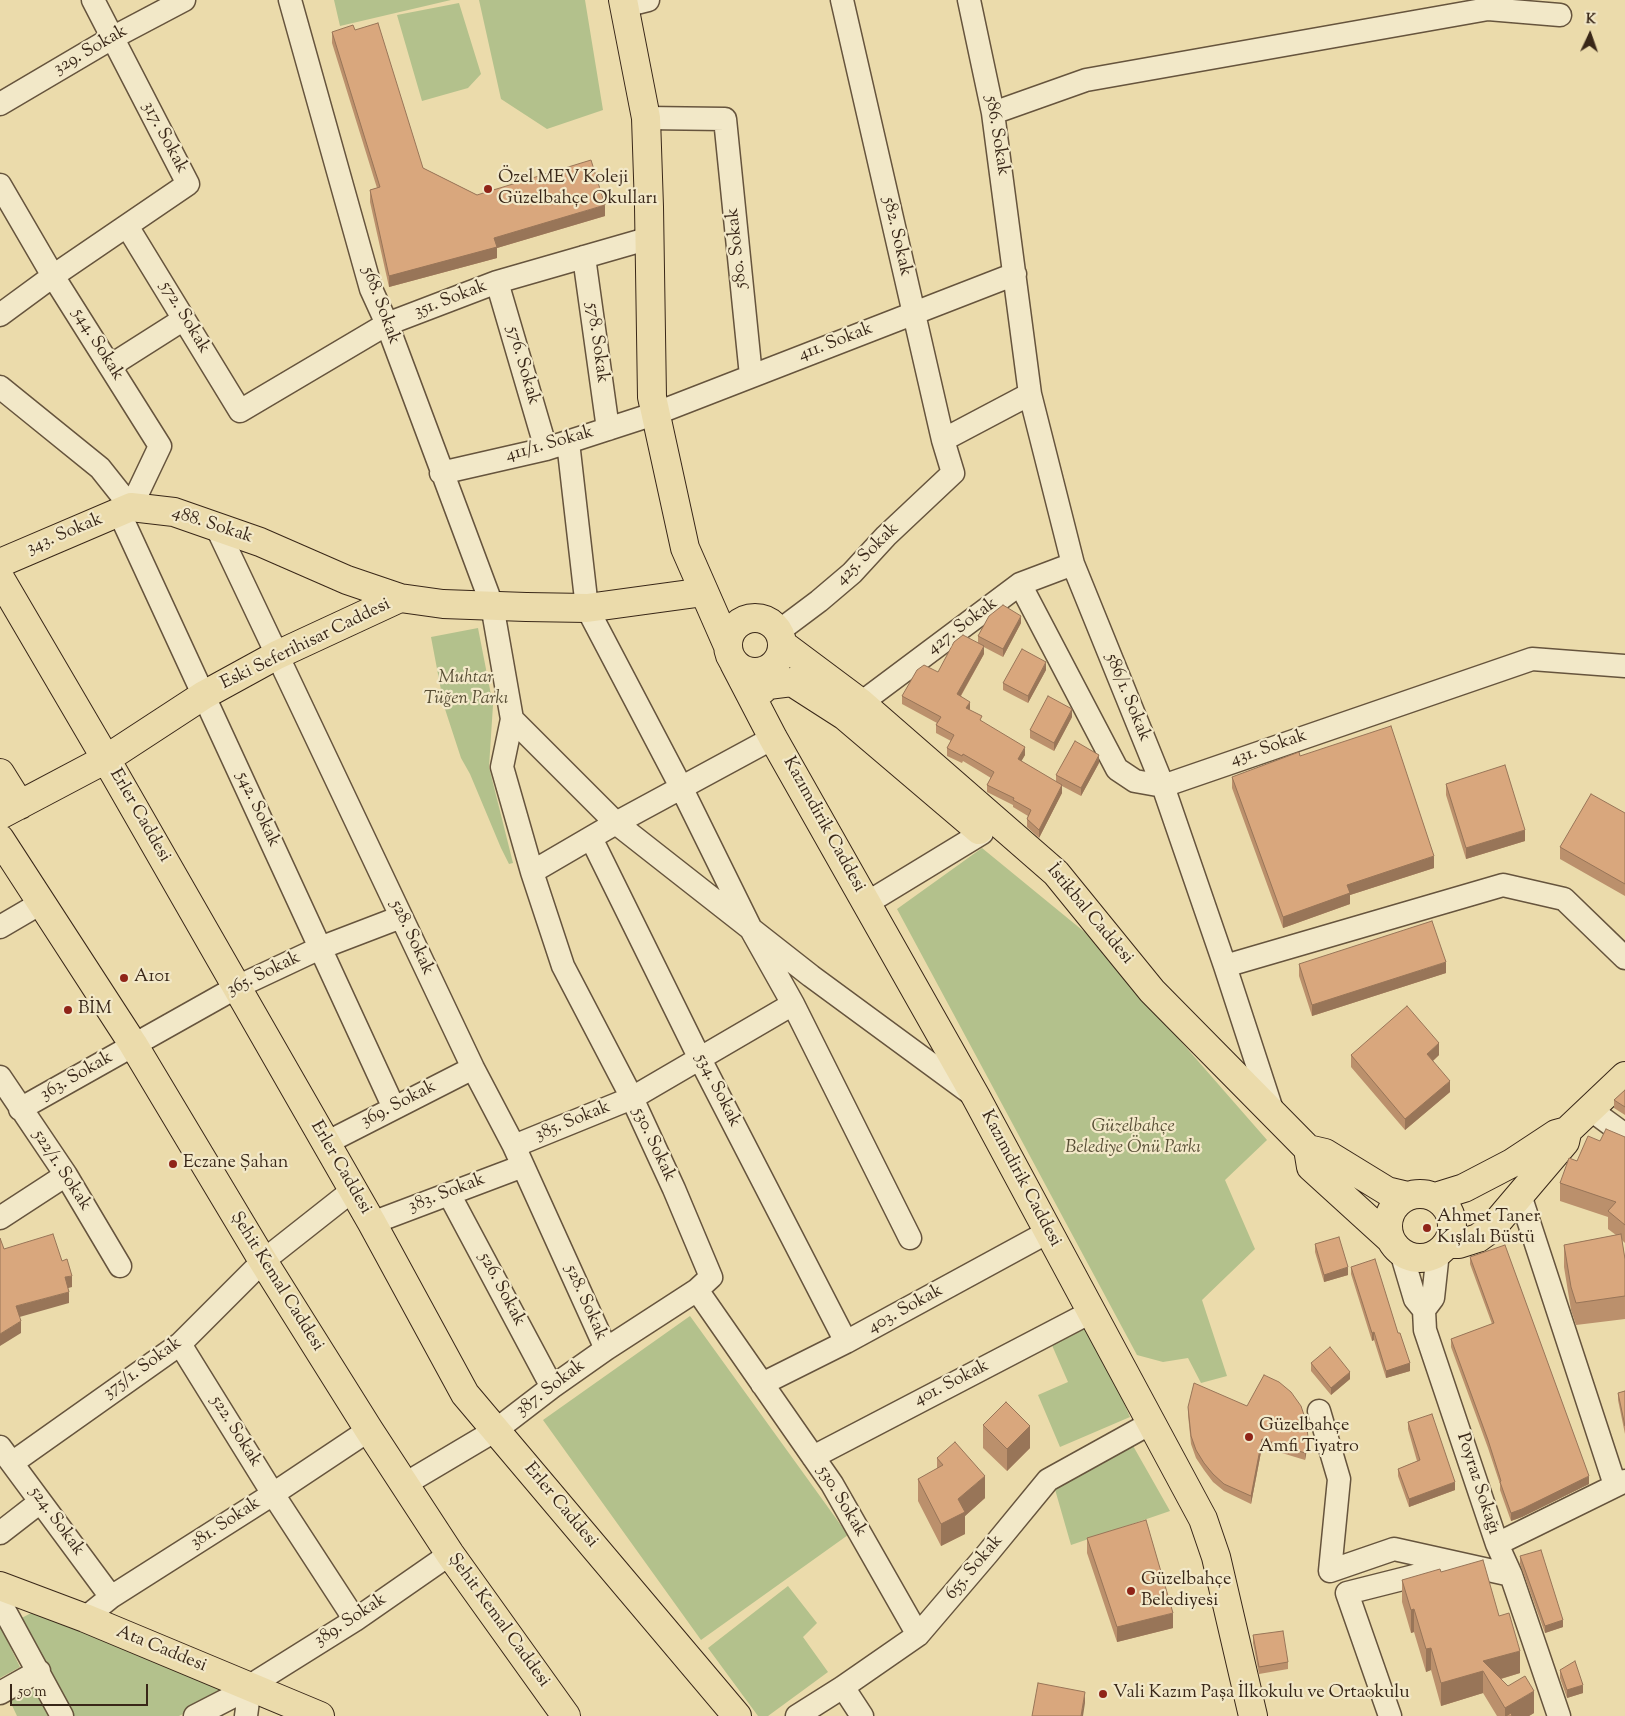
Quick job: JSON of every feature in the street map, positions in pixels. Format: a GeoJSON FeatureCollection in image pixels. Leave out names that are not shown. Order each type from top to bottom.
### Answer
{"type":"FeatureCollection","features":[{"type":"Feature","properties":{"kind":"main road","name":"Kazımdirik Caddesi"},"geometry":{"type":"LineString","coordinates":[[632,2],[646,118],[652,396],[685,548],[731,655],[773,738],[976,1097],[1203,1519],[1216,1557],[1253,1716]]}},
{"type":"Feature","properties":{"kind":"main road","name":"488. Sokak"},"geometry":{"type":"LineString","coordinates":[[125,509],[174,512],[260,542],[347,580],[400,598]]}},
{"type":"Feature","properties":{"kind":"main road","name":"343. Sokak"},"geometry":{"type":"LineString","coordinates":[[0,563],[125,509]]}},
{"type":"Feature","properties":{"kind":"main road","name":"Erler Caddesi"},"geometry":{"type":"LineString","coordinates":[[0,578],[372,1223],[465,1394],[737,1716]]}},
{"type":"Feature","properties":{"kind":"main road","name":"Eski Seferihisar Caddesi"},"geometry":{"type":"LineString","coordinates":[[10,810],[106,759],[204,695],[277,656],[400,598],[442,604],[587,608],[704,592]]}},
{"type":"Feature","properties":{"kind":"main road","name":"İstikbal Caddesi"},"geometry":{"type":"LineString","coordinates":[[704,592],[773,631],[861,704],[1056,873],[1152,991],[1308,1149],[1325,1153],[1387,1191],[1421,1196]]}},
{"type":"Feature","properties":{"kind":"main road"},"geometry":{"type":"LineString","coordinates":[[781,675],[778,660],[782,652],[773,631],[748,619],[739,623],[729,637],[731,655],[750,672],[781,675],[845,716],[1041,884],[1152,991]]}},
{"type":"Feature","properties":{"kind":"main road"},"geometry":{"type":"LineString","coordinates":[[753,698],[781,675]]}},
{"type":"Feature","properties":{"kind":"main road"},"geometry":{"type":"LineString","coordinates":[[0,773],[10,810]]}},
{"type":"Feature","properties":{"kind":"main road","name":"Şehit Kemal Caddesi"},"geometry":{"type":"LineString","coordinates":[[0,840],[133,1044],[262,1262],[368,1430],[450,1554],[566,1716]]}},
{"type":"Feature","properties":{"kind":"main road"},"geometry":{"type":"LineString","coordinates":[[1567,1131],[1565,1142],[1492,1228],[1478,1238],[1443,1248],[1431,1256],[1422,1258],[1411,1257],[1395,1245],[1388,1224],[1390,1213],[1397,1204],[1421,1196],[1464,1188],[1512,1163],[1556,1134],[1567,1131],[1625,1076]]}},
{"type":"Feature","properties":{"kind":"main road","name":"İstikbal Caddesi"},"geometry":{"type":"LineString","coordinates":[[1308,1149],[1311,1167],[1395,1245]]}},
{"type":"Feature","properties":{"kind":"main road"},"geometry":{"type":"LineString","coordinates":[[1421,1196],[1443,1203],[1449,1212],[1452,1221],[1452,1232],[1443,1248]]}},
{"type":"Feature","properties":{"kind":"main road","name":"Ata Caddesi"},"geometry":{"type":"LineString","coordinates":[[0,1586],[85,1618],[320,1716]]}},
{"type":"Feature","properties":{"kind":"street","name":"317. Sokak"},"geometry":{"type":"LineString","coordinates":[[0,314],[188,184],[92,0]]}},
{"type":"Feature","properties":{"kind":"street","name":"329. Sokak"},"geometry":{"type":"LineString","coordinates":[[0,104],[112,38],[184,0]]}},
{"type":"Feature","properties":{"kind":"street","name":"568. Sokak"},"geometry":{"type":"LineString","coordinates":[[290,0],[368,279],[387,324],[492,605]]}},
{"type":"Feature","properties":{"kind":"street","name":"582. Sokak"},"geometry":{"type":"LineString","coordinates":[[842,0],[952,473]]}},
{"type":"Feature","properties":{"kind":"street","name":"586. Sokak"},"geometry":{"type":"LineString","coordinates":[[969,0],[994,113],[1016,274]]}},
{"type":"Feature","properties":{"kind":"street"},"geometry":{"type":"LineString","coordinates":[[994,113],[1086,80],[1488,9],[1560,15]]}},
{"type":"Feature","properties":{"kind":"street","name":"580. Sokak"},"geometry":{"type":"LineString","coordinates":[[646,118],[725,119],[751,376]]}},
{"type":"Feature","properties":{"kind":"street","name":"544. Sokak"},"geometry":{"type":"LineString","coordinates":[[0,185],[6,209],[53,276],[160,446],[125,509]]}},
{"type":"Feature","properties":{"kind":"street","name":"572. Sokak"},"geometry":{"type":"LineString","coordinates":[[127,226],[240,411]]}},
{"type":"Feature","properties":{"kind":"street","name":"351. Sokak"},"geometry":{"type":"LineString","coordinates":[[240,411],[387,324],[497,282],[650,238]]}},
{"type":"Feature","properties":{"kind":"street","name":"578. Sokak"},"geometry":{"type":"LineString","coordinates":[[584,257],[608,429]]}},
{"type":"Feature","properties":{"kind":"street","name":"411. Sokak"},"geometry":{"type":"LineString","coordinates":[[656,413],[1016,274]]}},
{"type":"Feature","properties":{"kind":"street","name":"586/1. Sokak"},"geometry":{"type":"LineString","coordinates":[[1016,274],[1030,394],[1073,564],[1163,786],[1225,966],[1273,1114]]}},
{"type":"Feature","properties":{"kind":"street","name":"576. Sokak"},"geometry":{"type":"LineString","coordinates":[[497,282],[546,449]]}},
{"type":"Feature","properties":{"kind":"street"},"geometry":{"type":"LineString","coordinates":[[110,366],[184,319]]}},
{"type":"Feature","properties":{"kind":"street"},"geometry":{"type":"LineString","coordinates":[[0,387],[100,468],[125,509]]}},
{"type":"Feature","properties":{"kind":"street"},"geometry":{"type":"LineString","coordinates":[[943,440],[1030,394]]}},
{"type":"Feature","properties":{"kind":"street","name":"411/1. Sokak"},"geometry":{"type":"LineString","coordinates":[[442,473],[546,449],[656,413]]}},
{"type":"Feature","properties":{"kind":"street"},"geometry":{"type":"LineString","coordinates":[[568,442],[587,608],[682,788],[752,931],[793,1004],[910,1238]]}},
{"type":"Feature","properties":{"kind":"street","name":"425. Sokak"},"geometry":{"type":"LineString","coordinates":[[773,631],[818,601],[852,573],[886,536],[952,473]]}},
{"type":"Feature","properties":{"kind":"street","name":"542. Sokak"},"geometry":{"type":"LineString","coordinates":[[125,509],[204,695],[394,1108]]}},
{"type":"Feature","properties":{"kind":"street","name":"528. Sokak"},"geometry":{"type":"LineString","coordinates":[[216,526],[473,1068],[514,1146],[606,1349]]}},
{"type":"Feature","properties":{"kind":"street","name":"427. Sokak"},"geometry":{"type":"LineString","coordinates":[[861,704],[1020,584],[1073,564]]}},
{"type":"Feature","properties":{"kind":"street","name":"431. Sokak"},"geometry":{"type":"LineString","coordinates":[[1020,584],[1117,769],[1135,781],[1163,786],[1532,659],[1625,666]]}},
{"type":"Feature","properties":{"kind":"street","name":"530. Sokak"},"geometry":{"type":"LineString","coordinates":[[492,605],[512,719],[502,767],[532,872],[563,966],[632,1098],[674,1189],[711,1277],[697,1290],[832,1484],[918,1635]]}},
{"type":"Feature","properties":{"kind":"street"},"geometry":{"type":"LineString","coordinates":[[512,719],[616,823],[752,931],[976,1097]]}},
{"type":"Feature","properties":{"kind":"street"},"geometry":{"type":"LineString","coordinates":[[532,872],[616,823],[773,738]]}},
{"type":"Feature","properties":{"kind":"street"},"geometry":{"type":"LineString","coordinates":[[867,904],[982,833]]}},
{"type":"Feature","properties":{"kind":"street","name":"534. Sokak"},"geometry":{"type":"LineString","coordinates":[[591,838],[700,1058],[846,1342]]}},
{"type":"Feature","properties":{"kind":"street"},"geometry":{"type":"LineString","coordinates":[[1225,966],[1503,885],[1564,899],[1625,958]]}},
{"type":"Feature","properties":{"kind":"street"},"geometry":{"type":"LineString","coordinates":[[0,927],[41,903]]}},
{"type":"Feature","properties":{"kind":"street","name":"365. Sokak"},"geometry":{"type":"LineString","coordinates":[[133,1044],[237,987],[320,948],[401,917]]}},
{"type":"Feature","properties":{"kind":"street","name":"385. Sokak"},"geometry":{"type":"LineString","coordinates":[[514,1146],[632,1098],[793,1004]]}},
{"type":"Feature","properties":{"kind":"street","name":"363. Sokak"},"geometry":{"type":"LineString","coordinates":[[20,1109],[133,1044]]}},
{"type":"Feature","properties":{"kind":"street","name":"369. Sokak"},"geometry":{"type":"LineString","coordinates":[[326,1143],[473,1068]]}},
{"type":"Feature","properties":{"kind":"street","name":"522/1. Sokak"},"geometry":{"type":"LineString","coordinates":[[0,1077],[66,1175],[120,1266]]}},
{"type":"Feature","properties":{"kind":"street"},"geometry":{"type":"LineString","coordinates":[[1591,1110],[1625,1135]]}},
{"type":"Feature","properties":{"kind":"street","name":"383. Sokak"},"geometry":{"type":"LineString","coordinates":[[372,1223],[523,1166]]}},
{"type":"Feature","properties":{"kind":"street"},"geometry":{"type":"LineString","coordinates":[[0,1218],[66,1175]]}},
{"type":"Feature","properties":{"kind":"street","name":"375/1. Sokak"},"geometry":{"type":"LineString","coordinates":[[6,1455],[180,1344],[262,1262],[353,1190]]}},
{"type":"Feature","properties":{"kind":"street","name":"526. Sokak"},"geometry":{"type":"LineString","coordinates":[[449,1194],[552,1387]]}},
{"type":"Feature","properties":{"kind":"street"},"geometry":{"type":"LineString","coordinates":[[1497,1544],[1620,1483],[1520,1195]]}},
{"type":"Feature","properties":{"kind":"street","name":"403. Sokak"},"geometry":{"type":"LineString","coordinates":[[762,1384],[846,1342],[1048,1232]]}},
{"type":"Feature","properties":{"kind":"street","name":"Poyraz Sokağı"},"geometry":{"type":"LineString","coordinates":[[1395,1245],[1414,1299],[1424,1310],[1425,1330],[1497,1544],[1511,1575],[1559,1716]]}},
{"type":"Feature","properties":{"kind":"street"},"geometry":{"type":"LineString","coordinates":[[1424,1310],[1433,1298],[1443,1248]]}},
{"type":"Feature","properties":{"kind":"street","name":"387. Sokak"},"geometry":{"type":"LineString","coordinates":[[404,1484],[496,1430],[606,1349],[697,1290]]}},
{"type":"Feature","properties":{"kind":"street","name":"401. Sokak"},"geometry":{"type":"LineString","coordinates":[[813,1457],[1092,1312]]}},
{"type":"Feature","properties":{"kind":"street","name":"522. Sokak"},"geometry":{"type":"LineString","coordinates":[[180,1344],[273,1494],[355,1620]]}},
{"type":"Feature","properties":{"kind":"street"},"geometry":{"type":"LineString","coordinates":[[1319,1411],[1338,1479],[1330,1571],[1394,1550],[1511,1575]]}},
{"type":"Feature","properties":{"kind":"street","name":"655. Sokak"},"geometry":{"type":"LineString","coordinates":[[797,1716],[918,1635],[1048,1480],[1151,1423]]}},
{"type":"Feature","properties":{"kind":"street","name":"381. Sokak"},"geometry":{"type":"LineString","coordinates":[[85,1618],[111,1597],[273,1494],[368,1430]]}},
{"type":"Feature","properties":{"kind":"street","name":"524. Sokak"},"geometry":{"type":"LineString","coordinates":[[6,1455],[111,1597]]}},
{"type":"Feature","properties":{"kind":"street"},"geometry":{"type":"LineString","coordinates":[[0,1533],[40,1502]]}},
{"type":"Feature","properties":{"kind":"street","name":"389. Sokak"},"geometry":{"type":"LineString","coordinates":[[195,1716],[250,1686],[355,1620],[450,1554]]}},
{"type":"Feature","properties":{"kind":"street"},"geometry":{"type":"LineString","coordinates":[[1390,1716],[1347,1593],[1461,1564]]}},
{"type":"Feature","properties":{"kind":"street"},"geometry":{"type":"LineString","coordinates":[[0,1602],[62,1716]]}},
{"type":"Feature","properties":{"kind":"street"},"geometry":{"type":"LineString","coordinates":[[0,1693],[39,1672]]}},
{"type":"Feature","properties":{"kind":"street"},"geometry":{"type":"LineString","coordinates":[[246,1716],[250,1686]]}},
{"type":"Feature","properties":{"kind":"street"},"geometry":{"type":"LineString","coordinates":[[843,1687],[862,1716]]}},
{"type":"Feature","properties":{"kind":"green space"},"geometry":{"type":"Polygon","coordinates":[[[334,0],[451,0],[340,26],[334,0]]]}},
{"type":"Feature","properties":{"kind":"green space"},"geometry":{"type":"Polygon","coordinates":[[[479,0],[585,0],[603,110],[547,129],[501,99],[479,0]]]}},
{"type":"Feature","properties":{"kind":"green space"},"geometry":{"type":"Polygon","coordinates":[[[459,3],[481,74],[468,88],[422,101],[397,15],[459,3]]]}},
{"type":"Feature","properties":{"kind":"green space","name":"Muhtar Tüğen Parkı"},"geometry":{"type":"Polygon","coordinates":[[[478,628],[493,705],[489,767],[513,863],[509,864],[470,774],[461,758],[444,706],[431,637],[478,628]]]}},
{"type":"Feature","properties":{"kind":"green space","name":"Güzelbahçe Belediye Önü Parkı"},"geometry":{"type":"Polygon","coordinates":[[[982,848],[1087,934],[1267,1140],[1225,1180],[1255,1249],[1202,1300],[1227,1376],[1201,1383],[1188,1358],[1163,1362],[1137,1355],[897,909],[982,848]]]}},
{"type":"Feature","properties":{"kind":"green space"},"geometry":{"type":"Polygon","coordinates":[[[690,1316],[848,1535],[701,1640],[543,1420],[690,1316]]]}},
{"type":"Feature","properties":{"kind":"green space"},"geometry":{"type":"Polygon","coordinates":[[[1091,1326],[1130,1417],[1060,1447],[1038,1395],[1068,1382],[1051,1343],[1091,1326]]]}},
{"type":"Feature","properties":{"kind":"green space"},"geometry":{"type":"Polygon","coordinates":[[[1132,1444],[1170,1511],[1071,1545],[1054,1486],[1132,1444]]]}},
{"type":"Feature","properties":{"kind":"green space"},"geometry":{"type":"Polygon","coordinates":[[[788,1586],[817,1623],[803,1637],[828,1672],[768,1716],[758,1716],[708,1648],[788,1586]]]}},
{"type":"Feature","properties":{"kind":"green space"},"geometry":{"type":"Polygon","coordinates":[[[35,1611],[227,1692],[179,1716],[61,1716],[12,1623],[35,1611]]]}},
{"type":"Feature","properties":{"kind":"green space"},"geometry":{"type":"Polygon","coordinates":[[[0,1626],[20,1667],[0,1678],[0,1626]]]}},
{"type":"Feature","properties":{"kind":"green space"},"geometry":{"type":"Polygon","coordinates":[[[38,1685],[51,1716],[17,1716],[8,1697],[38,1685]]]}},
{"type":"Feature","properties":{"kind":"building"},"geometry":{"type":"Polygon","coordinates":[[[378,23],[423,168],[477,195],[591,160],[605,205],[494,238],[497,247],[389,276],[370,190],[380,187],[332,32],[353,25],[355,30],[378,23]]]}},
{"type":"Feature","properties":{"kind":"building"},"geometry":{"type":"Polygon","coordinates":[[[1003,605],[1021,616],[1003,649],[978,636],[989,616],[1003,605]]]}},
{"type":"Feature","properties":{"kind":"building"},"geometry":{"type":"Polygon","coordinates":[[[963,635],[984,646],[957,694],[970,702],[966,708],[982,716],[980,720],[1025,747],[1018,759],[1062,785],[1039,830],[1027,819],[1031,810],[1013,800],[1014,798],[987,785],[994,772],[963,754],[962,756],[947,748],[954,735],[936,725],[941,717],[902,696],[917,670],[924,665],[938,672],[954,642],[963,635]]]}},
{"type":"Feature","properties":{"kind":"building"},"geometry":{"type":"Polygon","coordinates":[[[1022,649],[1046,662],[1028,696],[1003,683],[1022,649]]]}},
{"type":"Feature","properties":{"kind":"building"},"geometry":{"type":"Polygon","coordinates":[[[1048,696],[1072,709],[1054,743],[1030,730],[1048,696]]]}},
{"type":"Feature","properties":{"kind":"building"},"geometry":{"type":"Polygon","coordinates":[[[1391,726],[1434,856],[1347,885],[1350,893],[1283,917],[1232,777],[1299,752],[1300,756],[1391,726]]]}},
{"type":"Feature","properties":{"kind":"building"},"geometry":{"type":"Polygon","coordinates":[[[1075,741],[1099,755],[1081,788],[1056,775],[1075,741]]]}},
{"type":"Feature","properties":{"kind":"building"},"geometry":{"type":"Polygon","coordinates":[[[1505,765],[1525,830],[1466,848],[1446,784],[1505,765]]]}},
{"type":"Feature","properties":{"kind":"building"},"geometry":{"type":"Polygon","coordinates":[[[1591,794],[1625,813],[1625,884],[1560,847],[1591,794]]]}},
{"type":"Feature","properties":{"kind":"building"},"geometry":{"type":"Polygon","coordinates":[[[1432,921],[1446,962],[1312,1005],[1299,964],[1432,921]]]}},
{"type":"Feature","properties":{"kind":"building"},"geometry":{"type":"Polygon","coordinates":[[[1407,1006],[1439,1043],[1427,1054],[1450,1081],[1405,1119],[1351,1055],[1407,1006]]]}},
{"type":"Feature","properties":{"kind":"building"},"geometry":{"type":"Polygon","coordinates":[[[1625,1090],[1625,1107],[1614,1100],[1625,1090]]]}},
{"type":"Feature","properties":{"kind":"building"},"geometry":{"type":"Polygon","coordinates":[[[1606,1129],[1625,1137],[1625,1225],[1608,1211],[1616,1202],[1560,1183],[1569,1158],[1577,1161],[1588,1136],[1600,1141],[1606,1129]]]}},
{"type":"Feature","properties":{"kind":"building"},"geometry":{"type":"Polygon","coordinates":[[[53,1234],[62,1261],[67,1259],[72,1276],[65,1277],[69,1292],[16,1306],[21,1321],[0,1334],[0,1238],[4,1249],[53,1234]]]}},
{"type":"Feature","properties":{"kind":"building"},"geometry":{"type":"Polygon","coordinates":[[[1621,1234],[1625,1259],[1625,1296],[1576,1303],[1571,1287],[1564,1245],[1621,1234]]]}},
{"type":"Feature","properties":{"kind":"building"},"geometry":{"type":"Polygon","coordinates":[[[1339,1237],[1348,1267],[1324,1275],[1315,1244],[1339,1237]]]}},
{"type":"Feature","properties":{"kind":"building"},"geometry":{"type":"Polygon","coordinates":[[[1505,1245],[1589,1476],[1511,1513],[1488,1440],[1451,1339],[1494,1323],[1470,1257],[1505,1245]]]}},
{"type":"Feature","properties":{"kind":"building"},"geometry":{"type":"Polygon","coordinates":[[[1375,1259],[1398,1333],[1400,1333],[1410,1363],[1386,1371],[1351,1267],[1375,1259]]]}},
{"type":"Feature","properties":{"kind":"building"},"geometry":{"type":"Polygon","coordinates":[[[1330,1347],[1350,1372],[1331,1388],[1311,1363],[1330,1347]]]}},
{"type":"Feature","properties":{"kind":"building","name":"Güzelbahçe Amfi Tiyatro"},"geometry":{"type":"Polygon","coordinates":[[[1264,1375],[1279,1382],[1291,1392],[1301,1406],[1306,1421],[1308,1437],[1305,1453],[1262,1439],[1251,1496],[1224,1484],[1204,1463],[1196,1450],[1191,1436],[1188,1407],[1194,1383],[1247,1406],[1264,1375]]]}},
{"type":"Feature","properties":{"kind":"building"},"geometry":{"type":"Polygon","coordinates":[[[1625,1391],[1625,1426],[1618,1393],[1625,1391]]]}},
{"type":"Feature","properties":{"kind":"building"},"geometry":{"type":"Polygon","coordinates":[[[1006,1402],[1030,1426],[1007,1449],[983,1425],[1006,1402]]]}},
{"type":"Feature","properties":{"kind":"building"},"geometry":{"type":"Polygon","coordinates":[[[1432,1414],[1455,1482],[1409,1499],[1398,1469],[1420,1460],[1408,1422],[1432,1414]]]}},
{"type":"Feature","properties":{"kind":"building"},"geometry":{"type":"Polygon","coordinates":[[[955,1442],[985,1476],[958,1499],[965,1512],[941,1524],[918,1479],[943,1465],[937,1458],[955,1442]]]}},
{"type":"Feature","properties":{"kind":"building","name":"Güzelbahçe Belediyesi"},"geometry":{"type":"Polygon","coordinates":[[[1146,1520],[1173,1613],[1117,1627],[1087,1538],[1146,1520]]]}},
{"type":"Feature","properties":{"kind":"building"},"geometry":{"type":"Polygon","coordinates":[[[1541,1550],[1563,1620],[1545,1626],[1520,1556],[1541,1550]]]}},
{"type":"Feature","properties":{"kind":"building"},"geometry":{"type":"Polygon","coordinates":[[[1483,1560],[1499,1616],[1509,1613],[1520,1651],[1483,1661],[1508,1686],[1525,1676],[1534,1691],[1505,1708],[1483,1671],[1441,1683],[1431,1648],[1426,1649],[1414,1609],[1411,1610],[1402,1580],[1440,1569],[1441,1572],[1483,1560]]]}},
{"type":"Feature","properties":{"kind":"building"},"geometry":{"type":"Polygon","coordinates":[[[1283,1631],[1288,1662],[1259,1667],[1253,1635],[1283,1631]]]}},
{"type":"Feature","properties":{"kind":"building"},"geometry":{"type":"Polygon","coordinates":[[[1575,1661],[1583,1685],[1567,1690],[1560,1670],[1575,1661]]]}},
{"type":"Feature","properties":{"kind":"building"},"geometry":{"type":"Polygon","coordinates":[[[1038,1683],[1085,1692],[1081,1716],[1032,1716],[1038,1683]]]}},
{"type":"Feature","properties":{"kind":"place","name":"Özel MEV Koleji Güzelbahçe Okulları"},"geometry":{"type":"Point","coordinates":[488,189]}},
{"type":"Feature","properties":{"kind":"place","name":"A101"},"geometry":{"type":"Point","coordinates":[124,978]}},
{"type":"Feature","properties":{"kind":"place","name":"BİM"},"geometry":{"type":"Point","coordinates":[68,1010]}},
{"type":"Feature","properties":{"kind":"place","name":"Eczane Şahan"},"geometry":{"type":"Point","coordinates":[173,1164]}},
{"type":"Feature","properties":{"kind":"place","name":"Ahmet Taner Kışlalı Büstü"},"geometry":{"type":"Point","coordinates":[1427,1228]}},
{"type":"Feature","properties":{"kind":"place","name":"Güzelbahçe Amfi Tiyatro"},"geometry":{"type":"Point","coordinates":[1249,1437]}},
{"type":"Feature","properties":{"kind":"place","name":"Güzelbahçe Belediyesi"},"geometry":{"type":"Point","coordinates":[1131,1591]}},
{"type":"Feature","properties":{"kind":"place","name":"Vali Kazım Paşa İlkokulu ve Ortaokulu"},"geometry":{"type":"Point","coordinates":[1103,1694]}}]}
